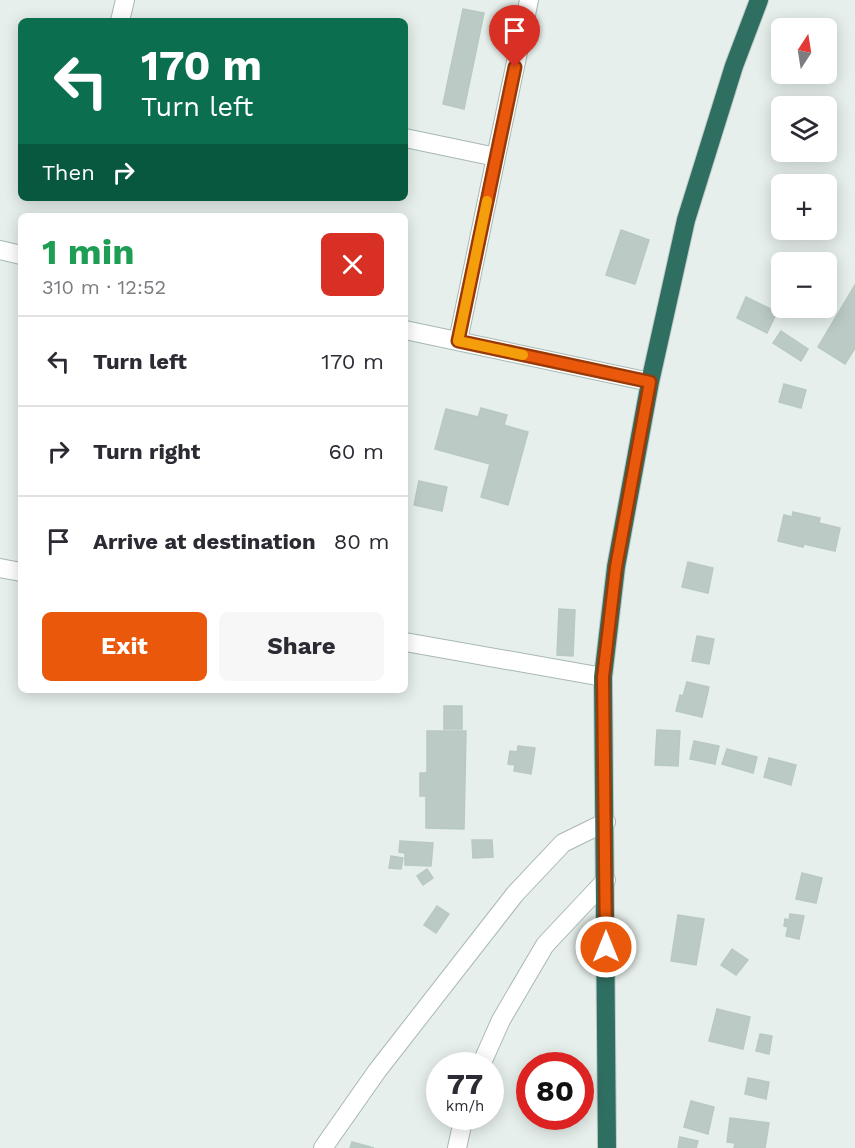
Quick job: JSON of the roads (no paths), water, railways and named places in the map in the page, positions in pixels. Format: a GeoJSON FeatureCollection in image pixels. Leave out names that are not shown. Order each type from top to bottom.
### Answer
{"type":"FeatureCollection","features":[{"type":"Feature","properties":{"kind":"highway"},"geometry":{"type":"LineString","coordinates":[[607,1148],[603,677],[616,567],[650,382],[686,220],[734,66],[759,0]]}},
{"type":"Feature","properties":{"kind":"street"},"geometry":{"type":"LineString","coordinates":[[121,18],[125,0]]}},
{"type":"Feature","properties":{"kind":"street"},"geometry":{"type":"LineString","coordinates":[[458,341],[529,0]]}},
{"type":"Feature","properties":{"kind":"street"},"geometry":{"type":"LineString","coordinates":[[408,139],[496,157]]}},
{"type":"Feature","properties":{"kind":"street"},"geometry":{"type":"LineString","coordinates":[[0,250],[18,254]]}},
{"type":"Feature","properties":{"kind":"street"},"geometry":{"type":"LineString","coordinates":[[408,331],[650,382]]}},
{"type":"Feature","properties":{"kind":"street"},"geometry":{"type":"LineString","coordinates":[[0,568],[18,571]]}},
{"type":"Feature","properties":{"kind":"street"},"geometry":{"type":"LineString","coordinates":[[408,643],[603,677]]}},
{"type":"Feature","properties":{"kind":"street"},"geometry":{"type":"LineString","coordinates":[[322,1148],[377,1071],[515,894],[563,843],[606,822]]}},
{"type":"Feature","properties":{"kind":"street"},"geometry":{"type":"LineString","coordinates":[[487,1052],[501,1020],[545,945],[606,880]]}},
{"type":"Feature","properties":{"kind":"street"},"geometry":{"type":"LineString","coordinates":[[458,1148],[461,1130]]}}]}
